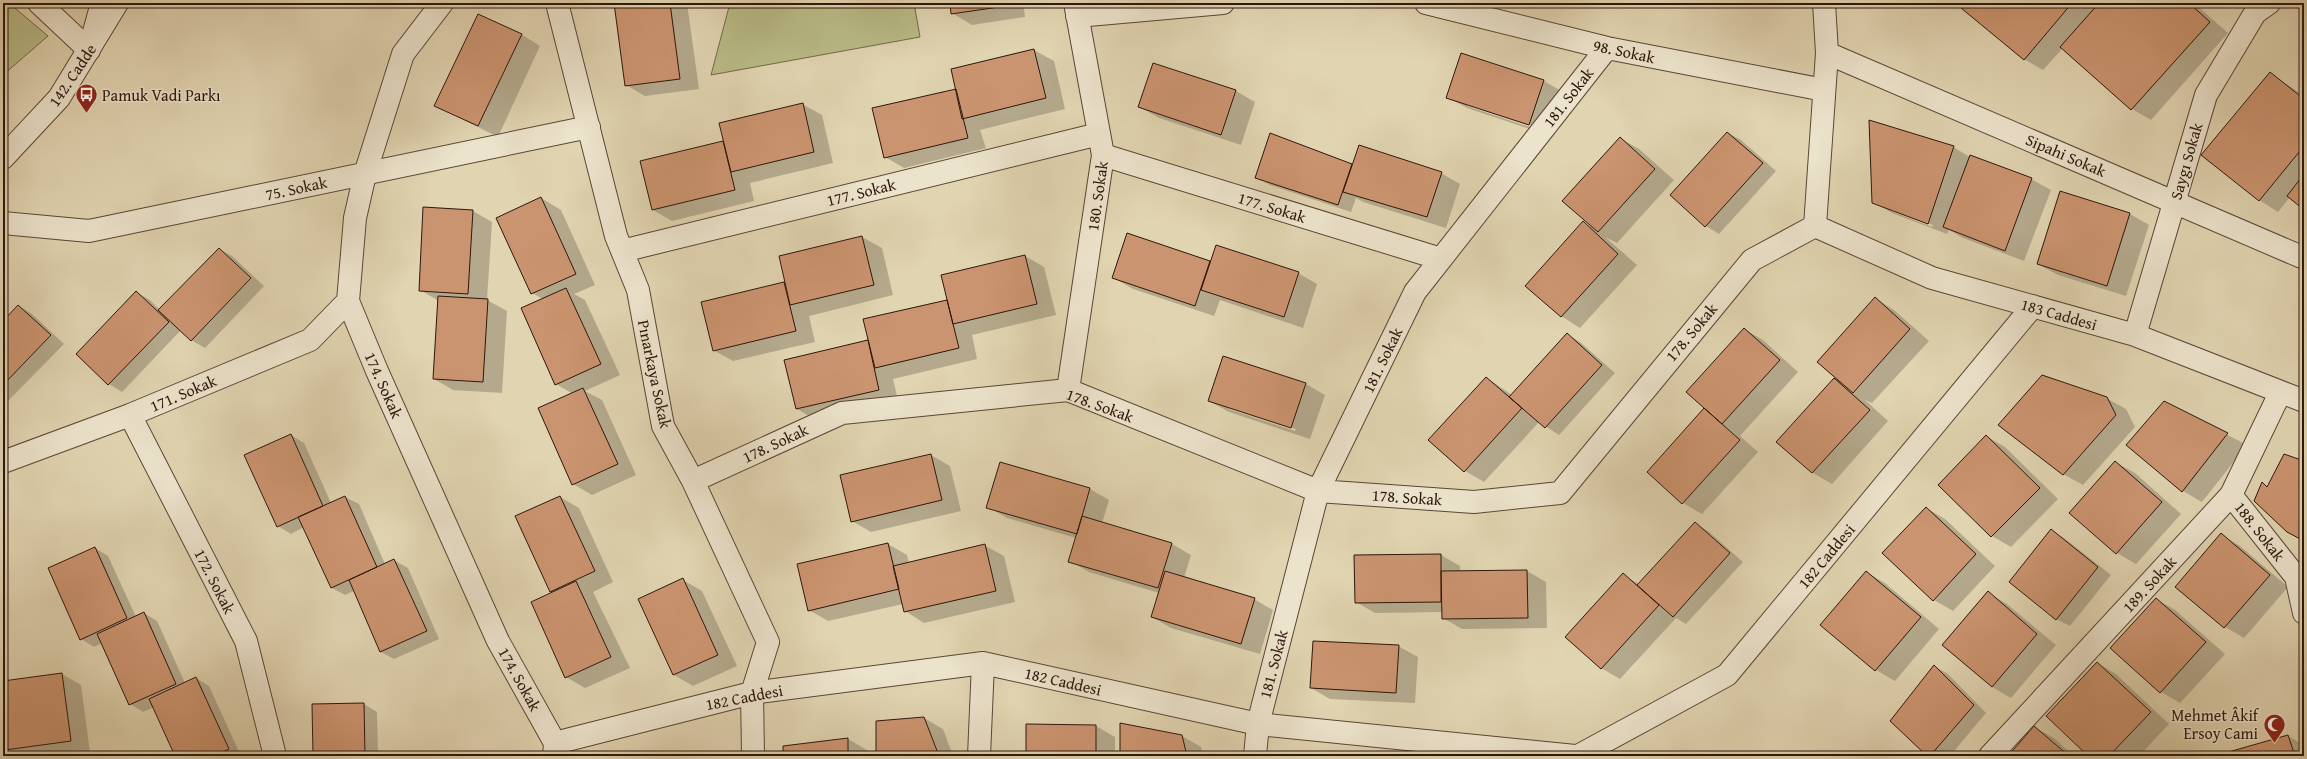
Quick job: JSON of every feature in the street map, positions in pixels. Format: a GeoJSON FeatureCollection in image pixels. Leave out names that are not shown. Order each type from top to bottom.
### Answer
{"type":"FeatureCollection","features":[{"type":"Feature","properties":{"kind":"street"},"geometry":{"type":"LineString","coordinates":[[39,3],[90,50],[102,3]]}},
{"type":"Feature","properties":{"kind":"street","name":"142. Cadde"},"geometry":{"type":"LineString","coordinates":[[3,158],[59,98],[90,50],[117,3]]}},
{"type":"Feature","properties":{"kind":"street","name":"174. Sokak"},"geometry":{"type":"LineString","coordinates":[[442,3],[403,54],[364,174],[355,218],[348,301],[377,371],[498,641],[555,749]]}},
{"type":"Feature","properties":{"kind":"street","name":"Pınarkaya Sokak"},"geometry":{"type":"LineString","coordinates":[[558,3],[616,236],[638,290],[663,426],[693,480],[768,642],[752,693],[753,756]]}},
{"type":"Feature","properties":{"kind":"street"},"geometry":{"type":"LineString","coordinates":[[1076,9],[1223,3]]}},
{"type":"Feature","properties":{"kind":"street","name":"98. Sokak"},"geometry":{"type":"LineString","coordinates":[[1426,3],[1606,48],[1824,90]]}},
{"type":"Feature","properties":{"kind":"street"},"geometry":{"type":"LineString","coordinates":[[1815,226],[1827,53],[1824,3]]}},
{"type":"Feature","properties":{"kind":"street","name":"Saygı Sokak"},"geometry":{"type":"LineString","coordinates":[[2135,335],[2206,95],[2256,6]]}},
{"type":"Feature","properties":{"kind":"street","name":"180. Sokak"},"geometry":{"type":"LineString","coordinates":[[1068,390],[1103,155],[1076,9]]}},
{"type":"Feature","properties":{"kind":"street","name":"181. Sokak"},"geometry":{"type":"LineString","coordinates":[[1255,756],[1258,724],[1318,491],[1415,292],[1606,48]]}},
{"type":"Feature","properties":{"kind":"street","name":"Sipahi Sokak"},"geometry":{"type":"LineString","coordinates":[[1827,53],[2304,258]]}},
{"type":"Feature","properties":{"kind":"street","name":"75. Sokak"},"geometry":{"type":"LineString","coordinates":[[3,223],[89,231],[589,127]]}},
{"type":"Feature","properties":{"kind":"street","name":"177. Sokak"},"geometry":{"type":"LineString","coordinates":[[622,250],[1099,134]]}},
{"type":"Feature","properties":{"kind":"street","name":"177. Sokak"},"geometry":{"type":"LineString","coordinates":[[1103,155],[1441,259]]}},
{"type":"Feature","properties":{"kind":"street","name":"183 Caddesi"},"geometry":{"type":"LineString","coordinates":[[1815,226],[1932,278],[2135,335],[2280,393],[2304,401]]}},
{"type":"Feature","properties":{"kind":"street","name":"178. Sokak"},"geometry":{"type":"LineString","coordinates":[[693,480],[842,413],[1068,390],[1318,491],[1474,502],[1560,493],[1752,260],[1815,226]]}},
{"type":"Feature","properties":{"kind":"street","name":"171. Sokak"},"geometry":{"type":"LineString","coordinates":[[3,462],[130,415],[310,340],[348,301]]}},
{"type":"Feature","properties":{"kind":"street","name":"182 Caddesi"},"geometry":{"type":"LineString","coordinates":[[555,749],[752,693],[983,663],[1258,724],[1577,756],[1727,675],[2033,306]]}},
{"type":"Feature","properties":{"kind":"street","name":"189. Sokak"},"geometry":{"type":"LineString","coordinates":[[1990,756],[2231,495],[2280,393]]}},
{"type":"Feature","properties":{"kind":"street","name":"172. Sokak"},"geometry":{"type":"LineString","coordinates":[[130,415],[246,641],[275,756]]}},
{"type":"Feature","properties":{"kind":"street","name":"188. Sokak"},"geometry":{"type":"LineString","coordinates":[[2231,495],[2296,577],[2304,613]]}},
{"type":"Feature","properties":{"kind":"street"},"geometry":{"type":"LineString","coordinates":[[979,756],[983,663]]}},
{"type":"Feature","properties":{"kind":"green space"},"geometry":{"type":"Polygon","coordinates":[[[3,3],[9,3],[48,36],[3,75],[3,3]]]}},
{"type":"Feature","properties":{"kind":"green space"},"geometry":{"type":"Polygon","coordinates":[[[730,3],[914,3],[920,37],[711,75],[730,3]]]}},
{"type":"Feature","properties":{"kind":"building"},"geometry":{"type":"Polygon","coordinates":[[[614,3],[670,3],[680,79],[625,86],[614,3]]]}},
{"type":"Feature","properties":{"kind":"building"},"geometry":{"type":"Polygon","coordinates":[[[950,3],[1006,3],[1006,6],[951,14],[950,3]]]}},
{"type":"Feature","properties":{"kind":"building"},"geometry":{"type":"Polygon","coordinates":[[[1965,3],[2072,3],[2024,60],[1961,8],[1965,3]]]}},
{"type":"Feature","properties":{"kind":"building"},"geometry":{"type":"Polygon","coordinates":[[[2099,3],[2189,3],[2210,22],[2131,110],[2060,47],[2099,3]]]}},
{"type":"Feature","properties":{"kind":"building"},"geometry":{"type":"Polygon","coordinates":[[[478,14],[522,34],[478,126],[434,106],[478,14]]]}},
{"type":"Feature","properties":{"kind":"building"},"geometry":{"type":"Polygon","coordinates":[[[1034,49],[1046,98],[962,119],[951,69],[1034,49]]]}},
{"type":"Feature","properties":{"kind":"building"},"geometry":{"type":"Polygon","coordinates":[[[1461,53],[1544,80],[1529,125],[1446,98],[1461,53]]]}},
{"type":"Feature","properties":{"kind":"building"},"geometry":{"type":"Polygon","coordinates":[[[1153,63],[1236,90],[1221,135],[1138,107],[1153,63]]]}},
{"type":"Feature","properties":{"kind":"building"},"geometry":{"type":"Polygon","coordinates":[[[2270,72],[2304,99],[2304,146],[2259,201],[2201,155],[2270,72]]]}},
{"type":"Feature","properties":{"kind":"building"},"geometry":{"type":"Polygon","coordinates":[[[956,89],[968,138],[884,158],[872,108],[956,89]]]}},
{"type":"Feature","properties":{"kind":"building"},"geometry":{"type":"Polygon","coordinates":[[[803,103],[814,152],[731,172],[719,123],[803,103]]]}},
{"type":"Feature","properties":{"kind":"building"},"geometry":{"type":"Polygon","coordinates":[[[1869,120],[1954,146],[1928,224],[1872,203],[1869,120]]]}},
{"type":"Feature","properties":{"kind":"building"},"geometry":{"type":"Polygon","coordinates":[[[1727,132],[1763,163],[1705,227],[1670,195],[1727,132]]]}},
{"type":"Feature","properties":{"kind":"building"},"geometry":{"type":"Polygon","coordinates":[[[1270,133],[1352,164],[1338,205],[1255,178],[1270,133]]]}},
{"type":"Feature","properties":{"kind":"building"},"geometry":{"type":"Polygon","coordinates":[[[1620,137],[1655,169],[1598,232],[1562,201],[1620,137]]]}},
{"type":"Feature","properties":{"kind":"building"},"geometry":{"type":"Polygon","coordinates":[[[723,141],[735,190],[652,210],[640,161],[723,141]]]}},
{"type":"Feature","properties":{"kind":"building"},"geometry":{"type":"Polygon","coordinates":[[[1359,145],[1442,172],[1427,217],[1343,192],[1359,145]]]}},
{"type":"Feature","properties":{"kind":"building"},"geometry":{"type":"Polygon","coordinates":[[[1970,155],[2032,178],[2005,251],[1943,227],[1970,155]]]}},
{"type":"Feature","properties":{"kind":"building"},"geometry":{"type":"Polygon","coordinates":[[[2304,174],[2304,210],[2287,196],[2304,174]]]}},
{"type":"Feature","properties":{"kind":"building"},"geometry":{"type":"Polygon","coordinates":[[[2060,191],[2130,213],[2107,286],[2037,264],[2060,191]]]}},
{"type":"Feature","properties":{"kind":"building"},"geometry":{"type":"Polygon","coordinates":[[[541,197],[576,274],[531,294],[496,218],[541,197]]]}},
{"type":"Feature","properties":{"kind":"building"},"geometry":{"type":"Polygon","coordinates":[[[423,207],[473,210],[468,294],[419,291],[423,207]]]}},
{"type":"Feature","properties":{"kind":"building"},"geometry":{"type":"Polygon","coordinates":[[[1583,221],[1618,254],[1561,317],[1525,286],[1583,221]]]}},
{"type":"Feature","properties":{"kind":"building"},"geometry":{"type":"Polygon","coordinates":[[[1127,233],[1210,261],[1195,306],[1112,278],[1127,233]]]}},
{"type":"Feature","properties":{"kind":"building"},"geometry":{"type":"Polygon","coordinates":[[[862,236],[874,285],[790,305],[779,256],[862,236]]]}},
{"type":"Feature","properties":{"kind":"building"},"geometry":{"type":"Polygon","coordinates":[[[1216,245],[1299,272],[1284,317],[1201,290],[1216,245]]]}},
{"type":"Feature","properties":{"kind":"building"},"geometry":{"type":"Polygon","coordinates":[[[219,248],[251,278],[191,341],[158,310],[219,248]]]}},
{"type":"Feature","properties":{"kind":"building"},"geometry":{"type":"Polygon","coordinates":[[[1025,255],[1037,304],[953,324],[941,275],[1025,255]]]}},
{"type":"Feature","properties":{"kind":"building"},"geometry":{"type":"Polygon","coordinates":[[[784,282],[796,331],[713,351],[701,302],[784,282]]]}},
{"type":"Feature","properties":{"kind":"building"},"geometry":{"type":"Polygon","coordinates":[[[566,288],[601,364],[555,385],[521,308],[566,288]]]}},
{"type":"Feature","properties":{"kind":"building"},"geometry":{"type":"Polygon","coordinates":[[[136,291],[169,322],[108,385],[76,354],[136,291]]]}},
{"type":"Feature","properties":{"kind":"building"},"geometry":{"type":"Polygon","coordinates":[[[438,296],[488,299],[483,382],[433,379],[438,296]]]}},
{"type":"Feature","properties":{"kind":"building"},"geometry":{"type":"Polygon","coordinates":[[[1875,297],[1910,329],[1853,393],[1817,362],[1875,297]]]}},
{"type":"Feature","properties":{"kind":"building"},"geometry":{"type":"Polygon","coordinates":[[[947,300],[959,348],[875,368],[863,319],[947,300]]]}},
{"type":"Feature","properties":{"kind":"building"},"geometry":{"type":"Polygon","coordinates":[[[18,305],[51,335],[3,385],[3,321],[18,305]]]}},
{"type":"Feature","properties":{"kind":"building"},"geometry":{"type":"Polygon","coordinates":[[[1744,328],[1780,360],[1722,424],[1686,392],[1744,328]]]}},
{"type":"Feature","properties":{"kind":"building"},"geometry":{"type":"Polygon","coordinates":[[[1567,333],[1602,365],[1545,428],[1509,397],[1567,333]]]}},
{"type":"Feature","properties":{"kind":"building"},"geometry":{"type":"Polygon","coordinates":[[[868,340],[879,390],[796,409],[784,360],[868,340]]]}},
{"type":"Feature","properties":{"kind":"building"},"geometry":{"type":"Polygon","coordinates":[[[1223,356],[1306,383],[1291,428],[1208,401],[1223,356]]]}},
{"type":"Feature","properties":{"kind":"building"},"geometry":{"type":"Polygon","coordinates":[[[2042,375],[2107,397],[2116,415],[2063,475],[1998,425],[2042,375]]]}},
{"type":"Feature","properties":{"kind":"building"},"geometry":{"type":"Polygon","coordinates":[[[1486,377],[1522,408],[1464,472],[1428,440],[1486,377]]]}},
{"type":"Feature","properties":{"kind":"building"},"geometry":{"type":"Polygon","coordinates":[[[1834,378],[1870,410],[1812,473],[1776,442],[1834,378]]]}},
{"type":"Feature","properties":{"kind":"building"},"geometry":{"type":"Polygon","coordinates":[[[583,388],[618,464],[572,485],[538,408],[583,388]]]}},
{"type":"Feature","properties":{"kind":"building"},"geometry":{"type":"Polygon","coordinates":[[[2164,401],[2228,433],[2182,492],[2126,445],[2164,401]]]}},
{"type":"Feature","properties":{"kind":"building"},"geometry":{"type":"Polygon","coordinates":[[[1704,408],[1740,440],[1682,504],[1647,472],[1704,408]]]}},
{"type":"Feature","properties":{"kind":"building"},"geometry":{"type":"Polygon","coordinates":[[[291,434],[323,506],[277,527],[244,455],[291,434]]]}},
{"type":"Feature","properties":{"kind":"building"},"geometry":{"type":"Polygon","coordinates":[[[1986,435],[2040,488],[1991,537],[1938,485],[1986,435]]]}},
{"type":"Feature","properties":{"kind":"building"},"geometry":{"type":"Polygon","coordinates":[[[931,454],[942,500],[851,522],[840,475],[931,454]]]}},
{"type":"Feature","properties":{"kind":"building"},"geometry":{"type":"Polygon","coordinates":[[[2284,454],[2304,461],[2304,541],[2287,532],[2254,501],[2262,482],[2267,487],[2284,454]]]}},
{"type":"Feature","properties":{"kind":"building"},"geometry":{"type":"Polygon","coordinates":[[[2115,461],[2162,502],[2116,554],[2069,513],[2115,461]]]}},
{"type":"Feature","properties":{"kind":"building"},"geometry":{"type":"Polygon","coordinates":[[[1000,462],[1090,488],[1077,534],[986,508],[1000,462]]]}},
{"type":"Feature","properties":{"kind":"building"},"geometry":{"type":"Polygon","coordinates":[[[345,496],[377,567],[331,588],[298,517],[345,496]]]}},
{"type":"Feature","properties":{"kind":"building"},"geometry":{"type":"Polygon","coordinates":[[[560,496],[595,571],[550,592],[515,516],[560,496]]]}},
{"type":"Feature","properties":{"kind":"building"},"geometry":{"type":"Polygon","coordinates":[[[1926,507],[1976,554],[1933,601],[1882,553],[1926,507]]]}},
{"type":"Feature","properties":{"kind":"building"},"geometry":{"type":"Polygon","coordinates":[[[1082,516],[1172,543],[1158,588],[1068,562],[1082,516]]]}},
{"type":"Feature","properties":{"kind":"building"},"geometry":{"type":"Polygon","coordinates":[[[1695,522],[1730,553],[1673,617],[1637,585],[1695,522]]]}},
{"type":"Feature","properties":{"kind":"building"},"geometry":{"type":"Polygon","coordinates":[[[2051,529],[2098,567],[2056,620],[2009,582],[2051,529]]]}},
{"type":"Feature","properties":{"kind":"building"},"geometry":{"type":"Polygon","coordinates":[[[2221,533],[2270,575],[2224,628],[2175,587],[2221,533]]]}},
{"type":"Feature","properties":{"kind":"building"},"geometry":{"type":"Polygon","coordinates":[[[888,543],[899,589],[808,611],[797,564],[888,543]]]}},
{"type":"Feature","properties":{"kind":"building"},"geometry":{"type":"Polygon","coordinates":[[[985,544],[996,591],[904,612],[893,566],[985,544]]]}},
{"type":"Feature","properties":{"kind":"building"},"geometry":{"type":"Polygon","coordinates":[[[95,547],[127,618],[80,640],[48,568],[95,547]]]}},
{"type":"Feature","properties":{"kind":"building"},"geometry":{"type":"Polygon","coordinates":[[[1441,554],[1441,602],[1355,603],[1354,555],[1441,554]]]}},
{"type":"Feature","properties":{"kind":"building"},"geometry":{"type":"Polygon","coordinates":[[[394,559],[427,631],[380,652],[349,580],[394,559]]]}},
{"type":"Feature","properties":{"kind":"building"},"geometry":{"type":"Polygon","coordinates":[[[1527,570],[1528,618],[1442,619],[1441,571],[1527,570]]]}},
{"type":"Feature","properties":{"kind":"building"},"geometry":{"type":"Polygon","coordinates":[[[1165,571],[1255,598],[1241,644],[1151,617],[1165,571]]]}},
{"type":"Feature","properties":{"kind":"building"},"geometry":{"type":"Polygon","coordinates":[[[1866,571],[1921,617],[1875,671],[1820,625],[1866,571]]]}},
{"type":"Feature","properties":{"kind":"building"},"geometry":{"type":"Polygon","coordinates":[[[1623,573],[1659,605],[1601,669],[1565,637],[1623,573]]]}},
{"type":"Feature","properties":{"kind":"building"},"geometry":{"type":"Polygon","coordinates":[[[683,578],[718,655],[673,675],[638,599],[683,578]]]}},
{"type":"Feature","properties":{"kind":"building"},"geometry":{"type":"Polygon","coordinates":[[[576,581],[611,657],[565,678],[531,602],[576,581]]]}},
{"type":"Feature","properties":{"kind":"building"},"geometry":{"type":"Polygon","coordinates":[[[1988,591],[2037,634],[1992,687],[1942,645],[1988,591]]]}},
{"type":"Feature","properties":{"kind":"building"},"geometry":{"type":"Polygon","coordinates":[[[2156,598],[2206,642],[2160,693],[2110,648],[2156,598]]]}},
{"type":"Feature","properties":{"kind":"building"},"geometry":{"type":"Polygon","coordinates":[[[144,612],[176,684],[129,705],[97,634],[144,612]]]}},
{"type":"Feature","properties":{"kind":"building"},"geometry":{"type":"Polygon","coordinates":[[[1313,641],[1399,645],[1396,693],[1310,688],[1313,641]]]}},
{"type":"Feature","properties":{"kind":"building"},"geometry":{"type":"Polygon","coordinates":[[[2097,662],[2151,712],[2109,756],[2088,756],[2046,716],[2097,662]]]}},
{"type":"Feature","properties":{"kind":"building"},"geometry":{"type":"Polygon","coordinates":[[[1934,665],[1974,705],[1930,756],[1927,756],[1890,721],[1934,665]]]}},
{"type":"Feature","properties":{"kind":"building"},"geometry":{"type":"Polygon","coordinates":[[[62,673],[71,741],[5,750],[3,681],[62,673]]]}},
{"type":"Feature","properties":{"kind":"building"},"geometry":{"type":"Polygon","coordinates":[[[196,677],[229,749],[214,756],[175,756],[149,699],[196,677]]]}},
{"type":"Feature","properties":{"kind":"building"},"geometry":{"type":"Polygon","coordinates":[[[364,703],[365,756],[313,756],[312,704],[364,703]]]}},
{"type":"Feature","properties":{"kind":"building"},"geometry":{"type":"Polygon","coordinates":[[[924,717],[939,756],[876,756],[876,721],[924,717]]]}},
{"type":"Feature","properties":{"kind":"building"},"geometry":{"type":"Polygon","coordinates":[[[1120,723],[1182,735],[1187,756],[1120,756],[1120,723]]]}},
{"type":"Feature","properties":{"kind":"building"},"geometry":{"type":"Polygon","coordinates":[[[1026,724],[1096,725],[1096,756],[1026,756],[1026,724]]]}},
{"type":"Feature","properties":{"kind":"building"},"geometry":{"type":"Polygon","coordinates":[[[2034,726],[2069,756],[2008,756],[2034,726]]]}},
{"type":"Feature","properties":{"kind":"building","name":"Mehmet Âkif Ersoy Cami"},"geometry":{"type":"Polygon","coordinates":[[[2288,735],[2295,756],[2225,756],[2225,753],[2288,735]]]}},
{"type":"Feature","properties":{"kind":"building"},"geometry":{"type":"Polygon","coordinates":[[[848,738],[848,756],[783,756],[783,746],[848,738]]]}},
{"type":"Feature","properties":{"kind":"place","name":"Pamuk Vadi Parkı"},"geometry":{"type":"Point","coordinates":[87,114]}},
{"type":"Feature","properties":{"kind":"place","name":"Mehmet Âkif Ersoy Cami"},"geometry":{"type":"Point","coordinates":[2274,744]}}]}
